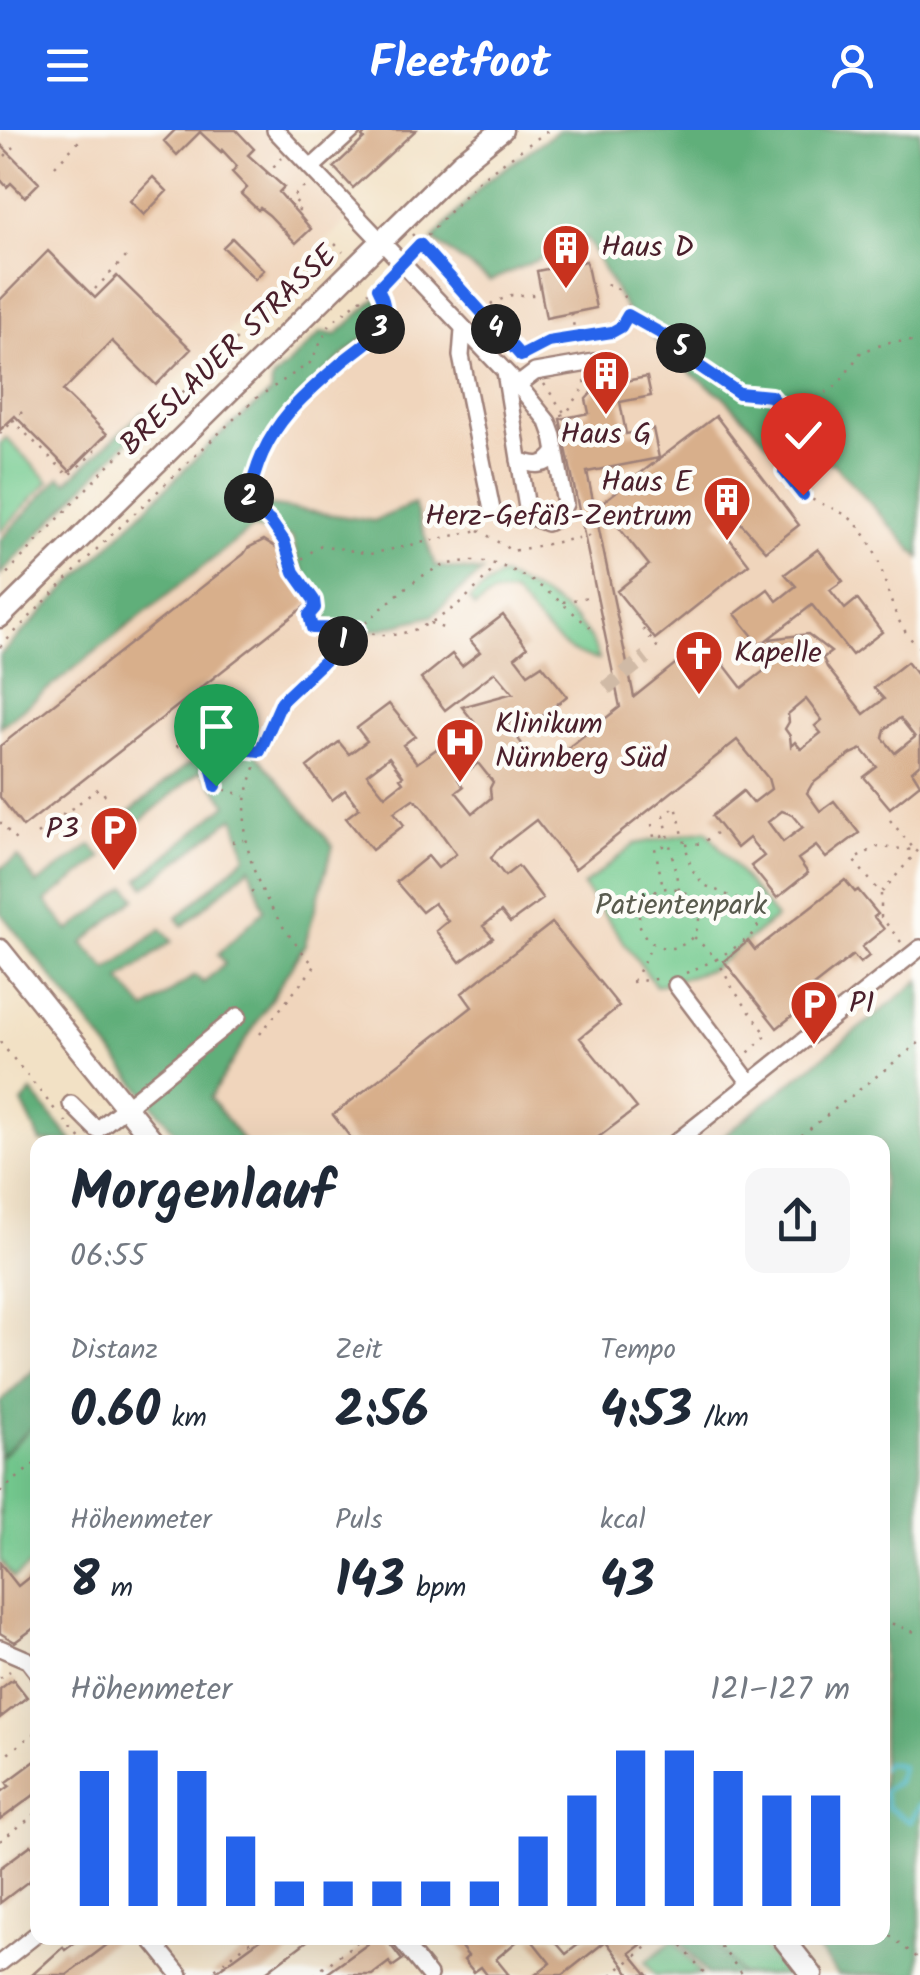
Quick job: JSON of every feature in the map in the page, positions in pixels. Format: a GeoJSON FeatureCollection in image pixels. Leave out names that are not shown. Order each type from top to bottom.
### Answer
{"type":"FeatureCollection","features":[{"type":"Feature","properties":{"kind":"main road","name":"BRESLAUER STRASSE"},"geometry":{"type":"LineString","coordinates":[[0,617],[460,163],[502,130]]}},
{"type":"Feature","properties":{"kind":"main road"},"geometry":{"type":"LineString","coordinates":[[0,950],[149,1135]]}},
{"type":"Feature","properties":{"kind":"main road"},"geometry":{"type":"LineString","coordinates":[[788,1945],[812,1975]]}},
{"type":"Feature","properties":{"kind":"street"},"geometry":{"type":"LineString","coordinates":[[275,130],[309,176],[383,241],[518,384],[548,422],[565,504],[558,518],[548,523],[534,518],[527,508],[505,372]]}},
{"type":"Feature","properties":{"kind":"street"},"geometry":{"type":"LineString","coordinates":[[309,176],[354,130]]}},
{"type":"Feature","properties":{"kind":"street"},"geometry":{"type":"LineString","coordinates":[[463,330],[461,356],[492,510]]}},
{"type":"Feature","properties":{"kind":"street"},"geometry":{"type":"LineString","coordinates":[[518,384],[535,372],[594,362]]}},
{"type":"Feature","properties":{"kind":"street"},"geometry":{"type":"LineString","coordinates":[[519,460],[533,466],[545,464],[555,453]]}},
{"type":"Feature","properties":{"kind":"street"},"geometry":{"type":"LineString","coordinates":[[685,1135],[916,951]]}},
{"type":"Feature","properties":{"kind":"street"},"geometry":{"type":"LineString","coordinates":[[674,979],[750,1083]]}},
{"type":"Feature","properties":{"kind":"street"},"geometry":{"type":"LineString","coordinates":[[71,1104],[98,1130],[238,1016]]}},
{"type":"Feature","properties":{"kind":"street"},"geometry":{"type":"LineString","coordinates":[[0,1648],[30,1663]]}},
{"type":"Feature","properties":{"kind":"street"},"geometry":{"type":"LineString","coordinates":[[0,1963],[30,1939]]}},
{"type":"Feature","properties":{"kind":"street"},"geometry":{"type":"LineString","coordinates":[[156,1945],[180,1975]]}},
{"type":"Feature","properties":{"kind":"street"},"geometry":{"type":"LineString","coordinates":[[405,1945],[429,1975]]}},
{"type":"Feature","properties":{"kind":"path"},"geometry":{"type":"LineString","coordinates":[[0,647],[255,399],[310,363],[331,323],[378,288],[480,179],[549,130]]}},
{"type":"Feature","properties":{"kind":"path"},"geometry":{"type":"LineString","coordinates":[[56,166],[79,142]]}},
{"type":"Feature","properties":{"kind":"path"},"geometry":{"type":"LineString","coordinates":[[5,156],[14,146]]}},
{"type":"Feature","properties":{"kind":"path"},"geometry":{"type":"LineString","coordinates":[[266,174],[283,157]]}},
{"type":"Feature","properties":{"kind":"path"},"geometry":{"type":"LineString","coordinates":[[298,211],[301,208],[292,197],[309,176]]}},
{"type":"Feature","properties":{"kind":"path"},"geometry":{"type":"LineString","coordinates":[[402,222],[535,372],[567,416]]}},
{"type":"Feature","properties":{"kind":"path"},"geometry":{"type":"LineString","coordinates":[[96,289],[132,252]]}},
{"type":"Feature","properties":{"kind":"path"},"geometry":{"type":"LineString","coordinates":[[0,580],[324,253]]}},
{"type":"Feature","properties":{"kind":"path"},"geometry":{"type":"LineString","coordinates":[[521,356],[548,342],[612,332],[621,327],[629,307],[615,284],[599,283]]}},
{"type":"Feature","properties":{"kind":"path"},"geometry":{"type":"LineString","coordinates":[[309,615],[315,608],[314,600],[294,572],[284,541],[271,522],[248,502],[253,476],[266,444],[293,408],[378,332],[386,310],[378,288]]}},
{"type":"Feature","properties":{"kind":"path"},"geometry":{"type":"LineString","coordinates":[[478,309],[512,295],[542,295]]}},
{"type":"Feature","properties":{"kind":"path"},"geometry":{"type":"LineString","coordinates":[[570,313],[573,325]]}},
{"type":"Feature","properties":{"kind":"path"},"geometry":{"type":"LineString","coordinates":[[628,315],[676,342],[690,360],[739,393],[771,396],[788,415],[790,466],[784,471],[803,495],[841,511],[866,538],[888,583],[897,622],[920,648]]}},
{"type":"Feature","properties":{"kind":"path"},"geometry":{"type":"LineString","coordinates":[[788,415],[838,384],[861,352],[890,342],[920,341]]}},
{"type":"Feature","properties":{"kind":"path"},"geometry":{"type":"LineString","coordinates":[[548,422],[567,416],[586,384]]}},
{"type":"Feature","properties":{"kind":"path"},"geometry":{"type":"LineString","coordinates":[[143,410],[154,421]]}},
{"type":"Feature","properties":{"kind":"path"},"geometry":{"type":"LineString","coordinates":[[0,434],[22,412]]}},
{"type":"Feature","properties":{"kind":"path"},"geometry":{"type":"LineString","coordinates":[[13,421],[69,476],[99,447]]}},
{"type":"Feature","properties":{"kind":"path"},"geometry":{"type":"LineString","coordinates":[[285,572],[321,544],[370,554],[479,530],[512,552],[593,535]]}},
{"type":"Feature","properties":{"kind":"path"},"geometry":{"type":"LineString","coordinates":[[260,1034],[315,966],[294,944],[260,885],[246,840],[247,796],[260,751],[282,701],[417,578],[443,566],[472,561],[496,566],[542,586],[595,632]]}},
{"type":"Feature","properties":{"kind":"path"},"geometry":{"type":"LineString","coordinates":[[302,608],[309,615],[312,628],[393,635],[428,622],[470,595],[496,566]]}},
{"type":"Feature","properties":{"kind":"path"},"geometry":{"type":"LineString","coordinates":[[562,602],[593,596]]}},
{"type":"Feature","properties":{"kind":"path"},"geometry":{"type":"LineString","coordinates":[[428,622],[448,630]]}},
{"type":"Feature","properties":{"kind":"path"},"geometry":{"type":"LineString","coordinates":[[644,629],[658,648]]}},
{"type":"Feature","properties":{"kind":"path"},"geometry":{"type":"LineString","coordinates":[[199,690],[245,727],[245,749]]}},
{"type":"Feature","properties":{"kind":"path"},"geometry":{"type":"LineString","coordinates":[[245,727],[273,718]]}},
{"type":"Feature","properties":{"kind":"path"},"geometry":{"type":"LineString","coordinates":[[191,748],[191,737],[197,730],[237,719]]}},
{"type":"Feature","properties":{"kind":"path"},"geometry":{"type":"LineString","coordinates":[[176,746],[213,758]]}},
{"type":"Feature","properties":{"kind":"path"},"geometry":{"type":"LineString","coordinates":[[213,758],[231,748],[260,751]]}},
{"type":"Feature","properties":{"kind":"path"},"geometry":{"type":"LineString","coordinates":[[213,758],[216,786],[247,796]]}},
{"type":"Feature","properties":{"kind":"path"},"geometry":{"type":"LineString","coordinates":[[37,834],[99,788],[110,801]]}},
{"type":"Feature","properties":{"kind":"path"},"geometry":{"type":"LineString","coordinates":[[653,944],[632,982],[674,979],[718,959],[759,928],[762,918],[758,908],[704,885],[691,868],[676,806],[664,815],[678,889]]}},
{"type":"Feature","properties":{"kind":"path"},"geometry":{"type":"LineString","coordinates":[[890,820],[918,849]]}},
{"type":"Feature","properties":{"kind":"path"},"geometry":{"type":"LineString","coordinates":[[0,822],[20,844]]}},
{"type":"Feature","properties":{"kind":"path"},"geometry":{"type":"LineString","coordinates":[[652,824],[654,837],[662,836],[664,846],[655,848],[663,888]]}},
{"type":"Feature","properties":{"kind":"path"},"geometry":{"type":"LineString","coordinates":[[685,846],[702,843],[716,833]]}},
{"type":"Feature","properties":{"kind":"path"},"geometry":{"type":"LineString","coordinates":[[232,842],[246,840]]}},
{"type":"Feature","properties":{"kind":"path"},"geometry":{"type":"LineString","coordinates":[[882,893],[853,860],[878,847],[918,849]]}},
{"type":"Feature","properties":{"kind":"path"},"geometry":{"type":"LineString","coordinates":[[916,951],[881,917],[882,893],[918,849]]}},
{"type":"Feature","properties":{"kind":"path"},"geometry":{"type":"LineString","coordinates":[[251,892],[260,885]]}},
{"type":"Feature","properties":{"kind":"path"},"geometry":{"type":"LineString","coordinates":[[663,888],[678,889],[694,897],[700,907],[700,921],[687,943],[675,948],[653,944],[637,924],[639,906],[663,888]]}},
{"type":"Feature","properties":{"kind":"path"},"geometry":{"type":"LineString","coordinates":[[693,936],[718,959],[733,989],[766,1035],[736,1064]]}},
{"type":"Feature","properties":{"kind":"path"},"geometry":{"type":"LineString","coordinates":[[0,1042],[76,1135]]}},
{"type":"Feature","properties":{"kind":"path"},"geometry":{"type":"LineString","coordinates":[[802,1135],[920,1042]]}},
{"type":"Feature","properties":{"kind":"path"},"geometry":{"type":"LineString","coordinates":[[0,1492],[30,1468]]}},
{"type":"Feature","properties":{"kind":"path"},"geometry":{"type":"LineString","coordinates":[[890,1623],[920,1634]]}},
{"type":"Feature","properties":{"kind":"path"},"geometry":{"type":"LineString","coordinates":[[0,1760],[30,1736]]}},
{"type":"Feature","properties":{"kind":"path"},"geometry":{"type":"LineString","coordinates":[[0,1841],[30,1818]]}},
{"type":"Feature","properties":{"kind":"path"},"geometry":{"type":"LineString","coordinates":[[890,1936],[920,1960]]}},
{"type":"Feature","properties":{"kind":"path"},"geometry":{"type":"LineString","coordinates":[[206,1975],[247,1945]]}},
{"type":"Feature","properties":{"kind":"path"},"geometry":{"type":"LineString","coordinates":[[314,1975],[353,1945]]}},
{"type":"Feature","properties":{"kind":"path"},"geometry":{"type":"LineString","coordinates":[[611,1975],[650,1945]]}},
{"type":"Feature","properties":{"kind":"path"},"geometry":{"type":"LineString","coordinates":[[682,1945],[706,1975]]}},
{"type":"Feature","properties":{"kind":"path"},"geometry":{"type":"LineString","coordinates":[[720,1945],[744,1975]]}},
{"type":"Feature","properties":{"kind":"shaded area"},"geometry":{"type":"Polygon","coordinates":[[[0,130],[264,130],[348,220],[142,412],[0,561],[0,130]]]}},
{"type":"Feature","properties":{"kind":"shaded area","name":"Klinikum Nürnberg Süd"},"geometry":{"type":"Polygon","coordinates":[[[586,238],[628,313],[693,375],[723,396],[784,460],[833,463],[920,558],[920,980],[725,1135],[177,1135],[0,912],[0,655],[217,437],[271,393],[272,380],[322,332],[336,334],[433,240],[490,281],[586,238]]]}},
{"type":"Feature","properties":{"kind":"green space"},"geometry":{"type":"Polygon","coordinates":[[[559,130],[920,130],[920,558],[833,463],[784,460],[723,396],[693,375],[628,313],[586,238],[490,281],[433,240],[485,182],[559,130]]]}},
{"type":"Feature","properties":{"kind":"green space"},"geometry":{"type":"Polygon","coordinates":[[[378,297],[379,324],[287,411],[260,453],[252,476],[267,505],[374,521],[414,504],[435,566],[482,572],[432,616],[377,630],[331,626],[298,560],[292,537],[252,528],[0,727],[0,655],[217,437],[271,393],[272,380],[322,332],[336,335],[378,297]]]}},
{"type":"Feature","properties":{"kind":"green space"},"geometry":{"type":"Polygon","coordinates":[[[142,412],[145,423],[0,575],[0,540],[60,477],[67,482],[142,412]]]}},
{"type":"Feature","properties":{"kind":"green space"},"geometry":{"type":"Polygon","coordinates":[[[6,438],[49,481],[0,532],[0,444],[6,438]]]}},
{"type":"Feature","properties":{"kind":"green space"},"geometry":{"type":"Polygon","coordinates":[[[500,575],[530,589],[573,618],[585,631],[599,660],[561,644],[513,593],[493,594],[475,607],[469,600],[500,575]]]}},
{"type":"Feature","properties":{"kind":"green space"},"geometry":{"type":"Polygon","coordinates":[[[228,738],[244,740],[333,846],[305,944],[210,1098],[239,1135],[177,1135],[0,912],[0,869],[18,857],[37,884],[91,845],[102,858],[46,901],[69,931],[127,887],[136,898],[83,943],[108,970],[161,929],[172,941],[120,980],[146,1010],[195,975],[203,983],[225,963],[218,954],[264,910],[250,867],[183,926],[177,918],[246,856],[234,817],[145,887],[139,879],[227,804],[201,770],[113,844],[104,833],[193,760],[228,738]]]}},
{"type":"Feature","properties":{"kind":"green space","name":"Patientenpark"},"geometry":{"type":"Polygon","coordinates":[[[706,830],[776,918],[712,969],[656,986],[583,886],[635,844],[706,830]]]}},
{"type":"Feature","properties":{"kind":"green space"},"geometry":{"type":"Polygon","coordinates":[[[920,980],[920,1975],[838,1975],[814,1945],[890,1945],[890,1135],[725,1135],[920,980]]]}},
{"type":"Feature","properties":{"kind":"green space"},"geometry":{"type":"Polygon","coordinates":[[[32,1092],[67,1135],[38,1135],[22,1103],[32,1092]]]}},
{"type":"Feature","properties":{"kind":"green space"},"geometry":{"type":"Polygon","coordinates":[[[30,1374],[30,1429],[0,1457],[0,1402],[30,1374]]]}},
{"type":"Feature","properties":{"kind":"green space"},"geometry":{"type":"Polygon","coordinates":[[[30,1429],[30,1565],[14,1578],[0,1561],[0,1457],[30,1429]]]}},
{"type":"Feature","properties":{"kind":"green space"},"geometry":{"type":"Polygon","coordinates":[[[667,1945],[678,1945],[701,1975],[655,1975],[645,1962],[667,1945]]]}},
{"type":"Feature","properties":{"kind":"green space"},"geometry":{"type":"Polygon","coordinates":[[[683,1945],[717,1945],[741,1975],[707,1975],[683,1945]]]}},
{"type":"Feature","properties":{"kind":"green space"},"geometry":{"type":"Polygon","coordinates":[[[717,1945],[762,1945],[786,1975],[741,1975],[717,1945]]]}},
{"type":"Feature","properties":{"kind":"building"},"geometry":{"type":"Polygon","coordinates":[[[175,130],[236,130],[254,149],[248,155],[284,187],[279,192],[311,229],[296,243],[241,194],[247,188],[232,172],[237,166],[222,150],[200,132],[177,155],[164,141],[175,130]]]}},
{"type":"Feature","properties":{"kind":"building"},"geometry":{"type":"Polygon","coordinates":[[[368,130],[416,130],[353,188],[334,167],[364,139],[368,130]]]}},
{"type":"Feature","properties":{"kind":"building"},"geometry":{"type":"Polygon","coordinates":[[[0,144],[39,183],[25,197],[11,183],[7,187],[0,179],[0,144]]]}},
{"type":"Feature","properties":{"kind":"building"},"geometry":{"type":"Polygon","coordinates":[[[153,177],[167,191],[144,215],[130,201],[153,177]]]}},
{"type":"Feature","properties":{"kind":"building"},"geometry":{"type":"Polygon","coordinates":[[[232,238],[264,270],[255,279],[223,247],[232,238]]]}},
{"type":"Feature","properties":{"kind":"building"},"geometry":{"type":"Polygon","coordinates":[[[48,251],[95,298],[117,276],[191,349],[156,385],[112,341],[63,391],[107,434],[70,471],[15,416],[0,430],[0,300],[48,251]]]}},
{"type":"Feature","properties":{"kind":"building","name":"Haus D"},"geometry":{"type":"Polygon","coordinates":[[[586,261],[596,308],[546,318],[537,271],[586,261]]]}},
{"type":"Feature","properties":{"kind":"building"},"geometry":{"type":"Polygon","coordinates":[[[647,377],[651,396],[620,402],[626,434],[653,429],[659,458],[587,472],[634,697],[705,640],[742,688],[783,656],[770,639],[808,634],[831,652],[823,658],[827,667],[864,714],[884,699],[874,688],[907,662],[920,679],[920,764],[912,771],[920,784],[890,808],[864,777],[877,767],[862,749],[812,784],[807,793],[820,811],[834,801],[859,833],[826,858],[816,846],[798,859],[808,873],[777,898],[751,866],[764,856],[749,838],[737,848],[712,816],[743,791],[753,803],[771,789],[768,778],[737,740],[575,869],[536,820],[497,850],[491,858],[505,876],[518,866],[543,899],[510,923],[501,912],[483,926],[493,938],[460,962],[436,931],[448,921],[434,903],[422,912],[396,882],[428,856],[438,868],[456,854],[421,805],[413,799],[394,812],[404,825],[372,850],[346,818],[359,808],[345,790],[332,800],[307,767],[339,742],[349,754],[367,741],[357,728],[389,704],[415,736],[403,745],[417,763],[474,722],[462,707],[513,693],[495,672],[445,710],[421,679],[452,654],[462,666],[480,652],[470,640],[503,615],[527,647],[515,657],[528,674],[542,665],[567,696],[535,722],[525,710],[508,724],[540,770],[620,707],[560,419],[589,413],[586,399],[598,386],[647,377]],[[806,699],[788,714],[785,729],[791,746],[795,742],[801,749],[821,733],[815,726],[822,720],[806,699]],[[900,718],[885,729],[883,738],[895,753],[915,737],[900,718]],[[389,757],[367,774],[385,796],[403,782],[389,757]],[[478,763],[458,779],[463,787],[456,792],[473,813],[491,798],[493,782],[478,763]],[[782,811],[768,822],[783,842],[803,827],[793,815],[782,811]]]}},
{"type":"Feature","properties":{"kind":"building"},"geometry":{"type":"Polygon","coordinates":[[[716,416],[799,525],[766,551],[729,510],[716,521],[749,564],[655,639],[617,591],[649,565],[600,504],[716,416]]]}},
{"type":"Feature","properties":{"kind":"building"},"geometry":{"type":"Polygon","coordinates":[[[264,540],[279,549],[282,567],[309,603],[23,827],[0,797],[0,746],[248,548],[264,540]]]}},
{"type":"Feature","properties":{"kind":"building"},"geometry":{"type":"Polygon","coordinates":[[[818,549],[843,581],[830,590],[845,609],[857,599],[882,632],[852,655],[812,605],[760,645],[735,614],[768,589],[777,601],[796,586],[785,574],[818,549]]]}},
{"type":"Feature","properties":{"kind":"building"},"geometry":{"type":"Polygon","coordinates":[[[845,880],[878,914],[874,917],[884,929],[862,947],[869,956],[860,963],[853,955],[803,994],[810,1002],[777,1028],[724,961],[748,941],[755,950],[845,880]]]}},
{"type":"Feature","properties":{"kind":"building"},"geometry":{"type":"Polygon","coordinates":[[[552,923],[619,1006],[580,1038],[637,1108],[601,1135],[349,1135],[333,1115],[472,1007],[462,993],[552,923]]]}},
{"type":"Feature","properties":{"kind":"building"},"geometry":{"type":"Polygon","coordinates":[[[0,1563],[18,1586],[30,1576],[30,1631],[15,1642],[0,1633],[0,1563]]]}},
{"type":"Feature","properties":{"kind":"building"},"geometry":{"type":"Polygon","coordinates":[[[13,1679],[27,1697],[0,1718],[0,1689],[13,1679]]]}},
{"type":"Feature","properties":{"kind":"building"},"geometry":{"type":"Polygon","coordinates":[[[30,1765],[30,1798],[0,1820],[0,1793],[10,1786],[7,1782],[30,1765]]]}},
{"type":"Feature","properties":{"kind":"building"},"geometry":{"type":"Polygon","coordinates":[[[30,1846],[30,1880],[0,1903],[0,1868],[30,1846]]]}},
{"type":"Feature","properties":{"kind":"building"},"geometry":{"type":"Polygon","coordinates":[[[72,1945],[107,1945],[67,1975],[32,1975],[63,1947],[65,1950],[72,1945]]]}},
{"type":"Feature","properties":{"kind":"building"},"geometry":{"type":"Polygon","coordinates":[[[252,1945],[302,1945],[262,1975],[211,1975],[252,1945]]]}},
{"type":"Feature","properties":{"kind":"building"},"geometry":{"type":"Polygon","coordinates":[[[366,1945],[390,1945],[402,1960],[392,1967],[389,1962],[372,1975],[325,1975],[366,1945]]]}},
{"type":"Feature","properties":{"kind":"building"},"geometry":{"type":"Polygon","coordinates":[[[459,1945],[513,1945],[496,1959],[509,1975],[487,1975],[481,1967],[474,1972],[464,1960],[468,1956],[459,1945]]]}},
{"type":"Feature","properties":{"kind":"building"},"geometry":{"type":"Polygon","coordinates":[[[536,1945],[558,1945],[566,1954],[578,1945],[601,1945],[563,1975],[535,1975],[550,1963],[536,1945]]]}},
{"type":"Feature","properties":{"kind":"building"},"geometry":{"type":"Polygon","coordinates":[[[609,1945],[641,1945],[630,1953],[648,1975],[631,1975],[609,1945]]]}},
{"type":"Feature","properties":{"kind":"waterway"},"geometry":{"type":"LineString","coordinates":[[890,1764],[901,1766],[897,1782],[890,1786]]}},
{"type":"Feature","properties":{"kind":"waterway"},"geometry":{"type":"LineString","coordinates":[[890,1809],[910,1822],[920,1804]]}},
{"type":"Feature","properties":{"kind":"tunnel"},"geometry":{"type":"LineString","coordinates":[[606,688],[646,657]]}},
{"type":"Feature","properties":{"kind":"place","name":"Haus D"},"geometry":{"type":"Point","coordinates":[566,290]}},
{"type":"Feature","properties":{"kind":"place","name":"Haus G"},"geometry":{"type":"Point","coordinates":[606,416]}},
{"type":"Feature","properties":{"kind":"place","name":"Haus E Herz-Gefäß-Zentrum"},"geometry":{"type":"Point","coordinates":[727,542]}},
{"type":"Feature","properties":{"kind":"place","name":"Kapelle"},"geometry":{"type":"Point","coordinates":[699,696]}},
{"type":"Feature","properties":{"kind":"place","name":"Klinikum Nürnberg Süd"},"geometry":{"type":"Point","coordinates":[460,784]}},
{"type":"Feature","properties":{"kind":"place","name":"P3"},"geometry":{"type":"Point","coordinates":[114,872]}},
{"type":"Feature","properties":{"kind":"place","name":"P1"},"geometry":{"type":"Point","coordinates":[814,1046]}},
{"type":"Feature","properties":{"kind":"route"},"geometry":{"type":"LineString","coordinates":[[216,786],[213,758],[231,748],[260,751],[282,701],[358,629],[312,628],[309,615],[315,608],[314,600],[294,572],[284,541],[271,522],[248,502],[258,458],[266,444],[293,408],[378,332],[386,310],[378,288],[420,244],[521,356],[548,342],[612,332],[621,327],[628,315],[676,342],[690,360],[739,393],[771,396],[788,415],[790,466],[784,471],[803,495]]}}]}
